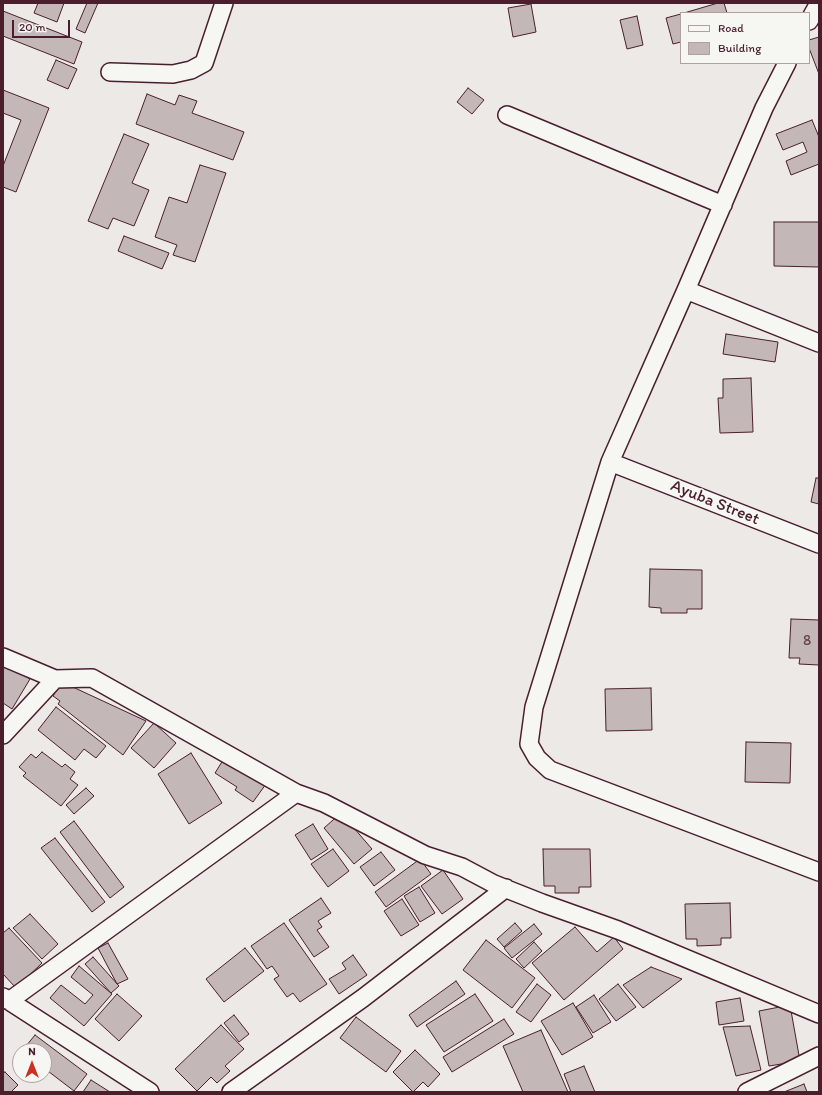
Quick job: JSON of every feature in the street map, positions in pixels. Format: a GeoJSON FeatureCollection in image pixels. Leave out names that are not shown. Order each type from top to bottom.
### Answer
{"type":"FeatureCollection","features":[{"type":"Feature","properties":{"kind":"street"},"geometry":{"type":"LineString","coordinates":[[110,72],[173,74],[191,70],[204,63],[224,3]]}},
{"type":"Feature","properties":{"kind":"street"},"geometry":{"type":"LineString","coordinates":[[810,19],[818,3]]}},
{"type":"Feature","properties":{"kind":"street"},"geometry":{"type":"LineString","coordinates":[[786,64],[764,108],[610,462],[534,707],[529,744],[537,758],[550,770],[819,872]]}},
{"type":"Feature","properties":{"kind":"street"},"geometry":{"type":"LineString","coordinates":[[507,114],[722,205]]}},
{"type":"Feature","properties":{"kind":"street"},"geometry":{"type":"LineString","coordinates":[[686,290],[819,343]]}},
{"type":"Feature","properties":{"kind":"street","name":"Ayuba Street"},"geometry":{"type":"LineString","coordinates":[[610,462],[819,544]]}},
{"type":"Feature","properties":{"kind":"street"},"geometry":{"type":"LineString","coordinates":[[3,657],[55,679],[92,678],[296,792],[338,810],[425,855],[462,867],[506,888],[618,930],[819,1014]]}},
{"type":"Feature","properties":{"kind":"street"},"geometry":{"type":"LineString","coordinates":[[3,735],[55,679]]}},
{"type":"Feature","properties":{"kind":"street"},"geometry":{"type":"LineString","coordinates":[[150,1092],[6,999],[296,792]]}},
{"type":"Feature","properties":{"kind":"street"},"geometry":{"type":"LineString","coordinates":[[231,1092],[363,998],[506,888]]}},
{"type":"Feature","properties":{"kind":"street"},"geometry":{"type":"LineString","coordinates":[[747,1092],[819,1056]]}},
{"type":"Feature","properties":{"kind":"building"},"geometry":{"type":"Polygon","coordinates":[[[38,3],[64,3],[57,22],[34,13],[38,3]]]}},
{"type":"Feature","properties":{"kind":"building"},"geometry":{"type":"Polygon","coordinates":[[[87,3],[98,3],[85,33],[76,29],[87,3]]]}},
{"type":"Feature","properties":{"kind":"building"},"geometry":{"type":"Polygon","coordinates":[[[718,3],[724,3],[727,12],[687,12],[718,3]]]}},
{"type":"Feature","properties":{"kind":"building"},"geometry":{"type":"Polygon","coordinates":[[[531,4],[536,32],[513,37],[508,8],[531,4]]]}},
{"type":"Feature","properties":{"kind":"building"},"geometry":{"type":"Polygon","coordinates":[[[3,11],[82,42],[74,64],[3,36],[3,11]]]}},
{"type":"Feature","properties":{"kind":"building"},"geometry":{"type":"Polygon","coordinates":[[[680,14],[680,42],[673,44],[666,18],[680,14]]]}},
{"type":"Feature","properties":{"kind":"building"},"geometry":{"type":"Polygon","coordinates":[[[637,16],[643,45],[627,49],[620,20],[637,16]]]}},
{"type":"Feature","properties":{"kind":"building"},"geometry":{"type":"Polygon","coordinates":[[[819,37],[819,74],[810,51],[810,40],[819,37]]]}},
{"type":"Feature","properties":{"kind":"building"},"geometry":{"type":"Polygon","coordinates":[[[56,60],[77,69],[68,89],[47,80],[56,60]]]}},
{"type":"Feature","properties":{"kind":"building"},"geometry":{"type":"Polygon","coordinates":[[[468,88],[484,100],[472,114],[457,102],[468,88]]]}},
{"type":"Feature","properties":{"kind":"building"},"geometry":{"type":"Polygon","coordinates":[[[3,90],[49,108],[16,192],[3,187],[3,166],[21,120],[3,113],[3,90]]]}},
{"type":"Feature","properties":{"kind":"building"},"geometry":{"type":"Polygon","coordinates":[[[147,94],[175,105],[179,95],[197,101],[192,113],[244,132],[233,160],[136,124],[147,94]]]}},
{"type":"Feature","properties":{"kind":"building"},"geometry":{"type":"Polygon","coordinates":[[[812,120],[819,137],[819,164],[791,175],[786,161],[807,152],[803,142],[783,150],[776,134],[812,120]]]}},
{"type":"Feature","properties":{"kind":"building"},"geometry":{"type":"Polygon","coordinates":[[[124,134],[149,144],[132,183],[149,190],[134,226],[113,218],[108,229],[88,221],[124,134]]]}},
{"type":"Feature","properties":{"kind":"building"},"geometry":{"type":"Polygon","coordinates":[[[200,165],[226,173],[195,262],[173,255],[177,245],[155,237],[169,197],[187,203],[200,165]]]}},
{"type":"Feature","properties":{"kind":"building"},"geometry":{"type":"Polygon","coordinates":[[[774,222],[819,222],[819,267],[774,266],[774,222]]]}},
{"type":"Feature","properties":{"kind":"building"},"geometry":{"type":"Polygon","coordinates":[[[124,236],[169,253],[162,269],[118,251],[124,236]]]}},
{"type":"Feature","properties":{"kind":"building"},"geometry":{"type":"Polygon","coordinates":[[[726,334],[778,342],[775,362],[723,354],[726,334]]]}},
{"type":"Feature","properties":{"kind":"building"},"geometry":{"type":"Polygon","coordinates":[[[751,378],[753,432],[720,433],[718,398],[723,398],[723,379],[751,378]]]}},
{"type":"Feature","properties":{"kind":"building"},"geometry":{"type":"Polygon","coordinates":[[[816,478],[819,478],[819,504],[811,502],[816,478]]]}},
{"type":"Feature","properties":{"kind":"building"},"geometry":{"type":"Polygon","coordinates":[[[650,569],[702,570],[702,609],[687,609],[687,613],[661,613],[661,608],[649,607],[650,569]]]}},
{"type":"Feature","properties":{"kind":"building"},"geometry":{"type":"Polygon","coordinates":[[[791,619],[819,620],[819,665],[799,664],[800,658],[789,658],[791,619]]]}},
{"type":"Feature","properties":{"kind":"building"},"geometry":{"type":"Polygon","coordinates":[[[3,663],[30,679],[12,709],[3,703],[3,663]]]}},
{"type":"Feature","properties":{"kind":"building"},"geometry":{"type":"Polygon","coordinates":[[[62,682],[146,721],[123,755],[58,704],[60,701],[53,696],[62,682]]]}},
{"type":"Feature","properties":{"kind":"building"},"geometry":{"type":"Polygon","coordinates":[[[651,688],[652,730],[606,731],[605,689],[651,688]]]}},
{"type":"Feature","properties":{"kind":"building"},"geometry":{"type":"Polygon","coordinates":[[[56,707],[106,746],[96,758],[84,749],[75,760],[38,730],[56,707]]]}},
{"type":"Feature","properties":{"kind":"building"},"geometry":{"type":"Polygon","coordinates":[[[154,723],[176,743],[154,768],[131,748],[154,723]]]}},
{"type":"Feature","properties":{"kind":"building"},"geometry":{"type":"Polygon","coordinates":[[[746,742],[791,743],[790,783],[745,782],[746,742]]]}},
{"type":"Feature","properties":{"kind":"building"},"geometry":{"type":"Polygon","coordinates":[[[42,752],[62,767],[65,764],[75,772],[70,779],[78,785],[61,806],[23,776],[26,773],[19,767],[31,754],[36,758],[42,752]]]}},
{"type":"Feature","properties":{"kind":"building"},"geometry":{"type":"Polygon","coordinates":[[[191,753],[222,803],[189,824],[158,774],[191,753]]]}},
{"type":"Feature","properties":{"kind":"building"},"geometry":{"type":"Polygon","coordinates":[[[225,757],[266,784],[253,802],[235,790],[237,787],[215,773],[225,757]]]}},
{"type":"Feature","properties":{"kind":"building"},"geometry":{"type":"Polygon","coordinates":[[[86,788],[94,796],[74,814],[66,805],[86,788]]]}},
{"type":"Feature","properties":{"kind":"building"},"geometry":{"type":"Polygon","coordinates":[[[341,813],[372,849],[354,864],[324,828],[341,813]]]}},
{"type":"Feature","properties":{"kind":"building"},"geometry":{"type":"Polygon","coordinates":[[[74,821],[124,887],[110,898],[60,832],[74,821]]]}},
{"type":"Feature","properties":{"kind":"building"},"geometry":{"type":"Polygon","coordinates":[[[313,824],[328,849],[311,860],[295,835],[313,824]]]}},
{"type":"Feature","properties":{"kind":"building"},"geometry":{"type":"Polygon","coordinates":[[[55,838],[105,902],[92,912],[41,848],[55,838]]]}},
{"type":"Feature","properties":{"kind":"building"},"geometry":{"type":"Polygon","coordinates":[[[333,849],[349,871],[328,887],[311,864],[333,849]]]}},
{"type":"Feature","properties":{"kind":"building"},"geometry":{"type":"Polygon","coordinates":[[[543,849],[590,849],[591,887],[579,887],[579,893],[555,893],[555,886],[544,886],[543,849]]]}},
{"type":"Feature","properties":{"kind":"building"},"geometry":{"type":"Polygon","coordinates":[[[381,852],[395,870],[374,886],[360,867],[381,852]]]}},
{"type":"Feature","properties":{"kind":"building"},"geometry":{"type":"Polygon","coordinates":[[[420,859],[431,874],[386,907],[375,892],[420,859]]]}},
{"type":"Feature","properties":{"kind":"building"},"geometry":{"type":"Polygon","coordinates":[[[443,870],[463,899],[442,914],[421,886],[443,870]]]}},
{"type":"Feature","properties":{"kind":"building"},"geometry":{"type":"Polygon","coordinates":[[[419,887],[435,913],[420,922],[404,896],[419,887]]]}},
{"type":"Feature","properties":{"kind":"building"},"geometry":{"type":"Polygon","coordinates":[[[321,898],[331,913],[318,921],[322,927],[317,930],[329,947],[314,957],[289,920],[321,898]]]}},
{"type":"Feature","properties":{"kind":"building"},"geometry":{"type":"Polygon","coordinates":[[[402,899],[419,925],[401,936],[384,911],[402,899]]]}},
{"type":"Feature","properties":{"kind":"building"},"geometry":{"type":"Polygon","coordinates":[[[730,903],[731,938],[721,938],[721,945],[697,946],[697,939],[686,939],[685,904],[730,903]]]}},
{"type":"Feature","properties":{"kind":"building"},"geometry":{"type":"Polygon","coordinates":[[[30,914],[58,944],[42,959],[13,928],[30,914]]]}},
{"type":"Feature","properties":{"kind":"building"},"geometry":{"type":"Polygon","coordinates":[[[284,923],[327,984],[300,1002],[293,993],[287,997],[274,979],[279,976],[272,966],[267,969],[251,946],[284,923]]]}},
{"type":"Feature","properties":{"kind":"building"},"geometry":{"type":"Polygon","coordinates":[[[515,923],[522,931],[504,947],[497,939],[515,923]]]}},
{"type":"Feature","properties":{"kind":"building"},"geometry":{"type":"Polygon","coordinates":[[[534,924],[542,934],[512,958],[504,948],[534,924]]]}},
{"type":"Feature","properties":{"kind":"building"},"geometry":{"type":"Polygon","coordinates":[[[575,927],[597,952],[614,937],[623,949],[564,1000],[532,963],[575,927]]]}},
{"type":"Feature","properties":{"kind":"building"},"geometry":{"type":"Polygon","coordinates":[[[9,928],[42,963],[16,988],[3,974],[3,933],[9,928]]]}},
{"type":"Feature","properties":{"kind":"building"},"geometry":{"type":"Polygon","coordinates":[[[486,940],[535,978],[512,1008],[463,970],[486,940]]]}},
{"type":"Feature","properties":{"kind":"building"},"geometry":{"type":"Polygon","coordinates":[[[534,942],[542,951],[524,968],[516,959],[534,942]]]}},
{"type":"Feature","properties":{"kind":"building"},"geometry":{"type":"Polygon","coordinates":[[[108,943],[128,979],[117,984],[98,948],[108,943]]]}},
{"type":"Feature","properties":{"kind":"building"},"geometry":{"type":"Polygon","coordinates":[[[245,948],[264,971],[224,1002],[206,979],[245,948]]]}},
{"type":"Feature","properties":{"kind":"building"},"geometry":{"type":"Polygon","coordinates":[[[353,955],[367,975],[339,994],[329,979],[346,969],[342,963],[353,955]]]}},
{"type":"Feature","properties":{"kind":"building"},"geometry":{"type":"Polygon","coordinates":[[[93,957],[119,986],[111,993],[85,964],[93,957]]]}},
{"type":"Feature","properties":{"kind":"building"},"geometry":{"type":"Polygon","coordinates":[[[79,966],[112,994],[84,1026],[50,998],[61,985],[85,1004],[93,995],[71,977],[79,966]]]}},
{"type":"Feature","properties":{"kind":"building"},"geometry":{"type":"Polygon","coordinates":[[[651,967],[682,979],[643,1008],[623,985],[651,967]]]}},
{"type":"Feature","properties":{"kind":"building"},"geometry":{"type":"Polygon","coordinates":[[[456,981],[465,994],[417,1027],[409,1015],[456,981]]]}},
{"type":"Feature","properties":{"kind":"building"},"geometry":{"type":"Polygon","coordinates":[[[537,984],[551,995],[531,1022],[516,1012],[537,984]]]}},
{"type":"Feature","properties":{"kind":"building"},"geometry":{"type":"Polygon","coordinates":[[[618,984],[636,1007],[616,1021],[599,999],[618,984]]]}},
{"type":"Feature","properties":{"kind":"building"},"geometry":{"type":"Polygon","coordinates":[[[117,994],[142,1016],[119,1041],[95,1019],[117,994]]]}},
{"type":"Feature","properties":{"kind":"building"},"geometry":{"type":"Polygon","coordinates":[[[475,994],[493,1021],[444,1052],[426,1025],[475,994]]]}},
{"type":"Feature","properties":{"kind":"building"},"geometry":{"type":"Polygon","coordinates":[[[594,995],[611,1022],[593,1033],[576,1007],[594,995]]]}},
{"type":"Feature","properties":{"kind":"building"},"geometry":{"type":"Polygon","coordinates":[[[740,998],[744,1021],[719,1025],[716,1002],[740,998]]]}},
{"type":"Feature","properties":{"kind":"building"},"geometry":{"type":"Polygon","coordinates":[[[573,1003],[593,1037],[562,1055],[541,1021],[573,1003]]]}},
{"type":"Feature","properties":{"kind":"building"},"geometry":{"type":"Polygon","coordinates":[[[790,1005],[800,1061],[769,1066],[759,1011],[790,1005]]]}},
{"type":"Feature","properties":{"kind":"building"},"geometry":{"type":"Polygon","coordinates":[[[234,1015],[249,1034],[239,1042],[224,1023],[234,1015]]]}},
{"type":"Feature","properties":{"kind":"building"},"geometry":{"type":"Polygon","coordinates":[[[356,1017],[401,1051],[386,1072],[340,1038],[356,1017]]]}},
{"type":"Feature","properties":{"kind":"building"},"geometry":{"type":"Polygon","coordinates":[[[504,1019],[514,1034],[452,1072],[443,1057],[504,1019]]]}},
{"type":"Feature","properties":{"kind":"building"},"geometry":{"type":"Polygon","coordinates":[[[221,1025],[244,1049],[225,1066],[230,1071],[217,1083],[211,1077],[197,1091],[175,1069],[221,1025]]]}},
{"type":"Feature","properties":{"kind":"building"},"geometry":{"type":"Polygon","coordinates":[[[750,1026],[761,1070],[736,1076],[723,1027],[750,1026]]]}},
{"type":"Feature","properties":{"kind":"building"},"geometry":{"type":"Polygon","coordinates":[[[541,1030],[568,1092],[523,1092],[503,1046],[541,1030]]]}},
{"type":"Feature","properties":{"kind":"building"},"geometry":{"type":"Polygon","coordinates":[[[35,1035],[46,1043],[28,1043],[35,1035]]]}},
{"type":"Feature","properties":{"kind":"building"},"geometry":{"type":"Polygon","coordinates":[[[52,1048],[87,1074],[74,1091],[52,1074],[52,1048]]]}},
{"type":"Feature","properties":{"kind":"building"},"geometry":{"type":"Polygon","coordinates":[[[415,1050],[440,1074],[428,1087],[423,1082],[413,1092],[393,1072],[415,1050]]]}},
{"type":"Feature","properties":{"kind":"building"},"geometry":{"type":"Polygon","coordinates":[[[584,1066],[595,1092],[571,1092],[564,1074],[584,1066]]]}},
{"type":"Feature","properties":{"kind":"building"},"geometry":{"type":"Polygon","coordinates":[[[5,1072],[12,1079],[12,1083],[16,1083],[18,1085],[11,1092],[3,1092],[3,1073],[5,1072]]]}},
{"type":"Feature","properties":{"kind":"building"},"geometry":{"type":"Polygon","coordinates":[[[91,1080],[110,1092],[83,1092],[91,1080]]]}},
{"type":"Feature","properties":{"kind":"building"},"geometry":{"type":"Polygon","coordinates":[[[804,1084],[807,1092],[784,1092],[804,1084]]]}}]}
